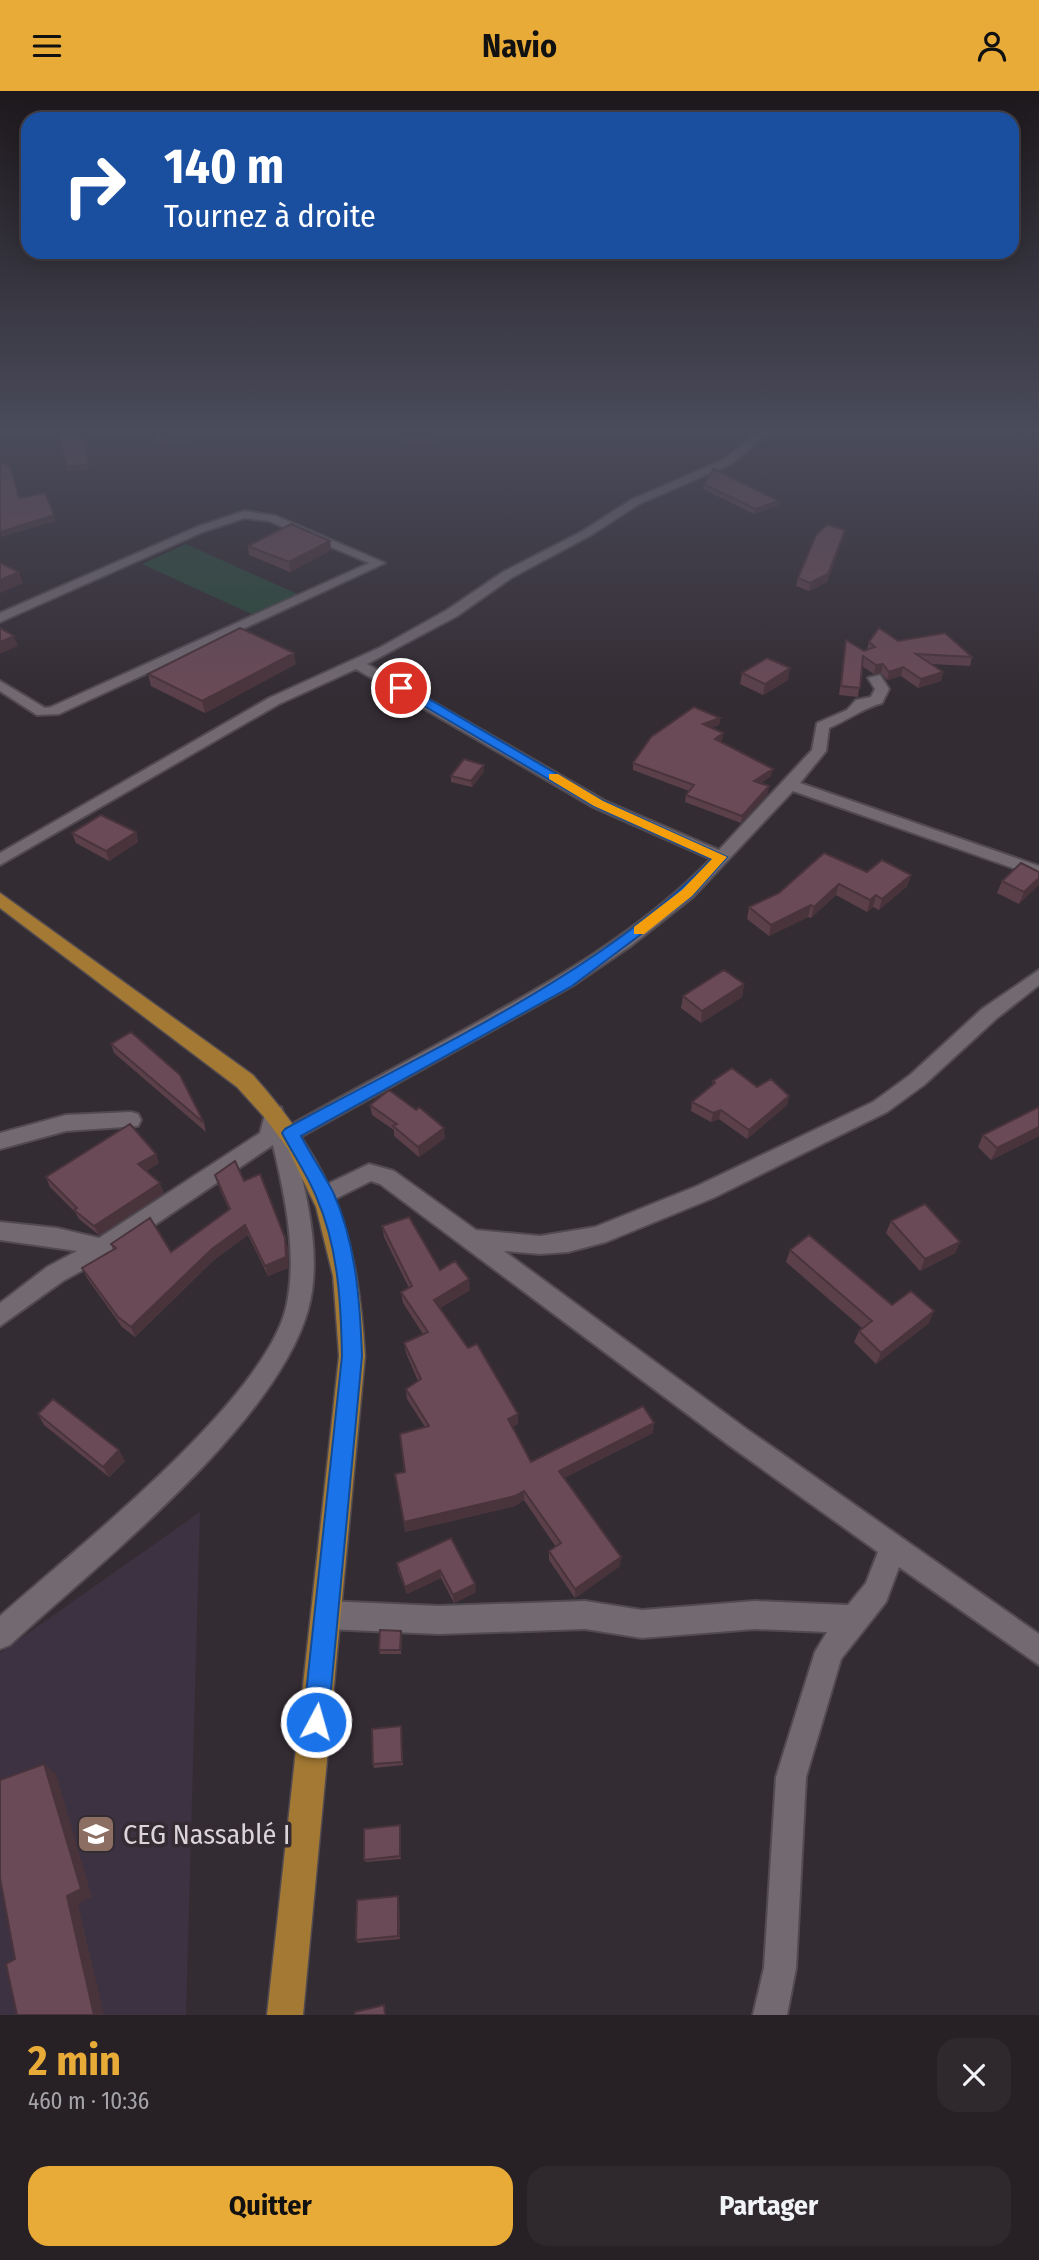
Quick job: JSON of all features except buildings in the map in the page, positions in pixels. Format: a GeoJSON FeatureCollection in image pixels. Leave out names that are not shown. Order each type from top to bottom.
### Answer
{"type":"FeatureCollection","features":[{"type":"Feature","properties":{"kind":"main road"},"geometry":{"type":"LineString","coordinates":[[0,899],[234,1073],[274,1111],[291,1133],[325,1195],[342,1250],[351,1297],[352,1356],[285,2015]]}},
{"type":"Feature","properties":{"kind":"street"},"geometry":{"type":"LineString","coordinates":[[0,618],[201,529],[233,518]]}},
{"type":"Feature","properties":{"kind":"street"},"geometry":{"type":"LineString","coordinates":[[0,685],[42,712],[54,711],[379,563],[271,518]]}},
{"type":"Feature","properties":{"kind":"street"},"geometry":{"type":"LineString","coordinates":[[0,860],[274,701],[356,663],[452,613],[507,575],[611,518]]}},
{"type":"Feature","properties":{"kind":"street"},"geometry":{"type":"LineString","coordinates":[[356,663],[599,804],[720,857]]}},
{"type":"Feature","properties":{"kind":"street"},"geometry":{"type":"LineString","coordinates":[[291,1133],[566,982],[687,893],[819,751],[822,726],[852,713],[861,703],[877,700],[882,689],[875,678]]}},
{"type":"Feature","properties":{"kind":"street"},"geometry":{"type":"LineString","coordinates":[[790,785],[1039,872]]}},
{"type":"Feature","properties":{"kind":"street"},"geometry":{"type":"LineString","coordinates":[[468,1239],[540,1245],[568,1243],[598,1236],[705,1192],[880,1107],[917,1080],[989,1014],[1039,976]]}},
{"type":"Feature","properties":{"kind":"street"},"geometry":{"type":"LineString","coordinates":[[0,1316],[55,1274],[92,1257],[269,1137],[274,1111]]}},
{"type":"Feature","properties":{"kind":"street"},"geometry":{"type":"LineString","coordinates":[[0,1635],[179,1470],[239,1406],[286,1340],[298,1309],[302,1267],[286,1153],[274,1111]]}},
{"type":"Feature","properties":{"kind":"street"},"geometry":{"type":"LineString","coordinates":[[0,1141],[9,1141],[66,1123],[131,1120]]}},
{"type":"Feature","properties":{"kind":"street"},"geometry":{"type":"LineString","coordinates":[[325,1195],[359,1175],[378,1172],[1039,1651]]}},
{"type":"Feature","properties":{"kind":"street"},"geometry":{"type":"LineString","coordinates":[[0,1231],[57,1237],[102,1248]]}},
{"type":"Feature","properties":{"kind":"street"},"geometry":{"type":"LineString","coordinates":[[770,2015],[780,1968],[790,1777],[829,1653],[876,1593],[893,1547]]}},
{"type":"Feature","properties":{"kind":"street"},"geometry":{"type":"LineString","coordinates":[[327,1615],[439,1621],[585,1615],[642,1624],[755,1615],[855,1619]]}},
{"type":"Feature","properties":{"kind":"shaded area","name":"CEG Nassablé I"},"geometry":{"type":"Polygon","coordinates":[[[200,1512],[186,2015],[0,2015],[0,1653],[200,1512]]]}},
{"type":"Feature","properties":{"kind":"green space"},"geometry":{"type":"Polygon","coordinates":[[[186,544],[302,596],[256,616],[142,564],[186,544]]]}},
{"type":"Feature","properties":{"kind":"slow traffic"},"geometry":{"type":"LineString","coordinates":[[554,777],[599,804],[720,857],[687,893],[639,931]]}},
{"type":"Feature","properties":{"kind":"place","name":"CEG Nassablé I"},"geometry":{"type":"Point","coordinates":[96,1834]}},
{"type":"Feature","properties":{"kind":"route"},"geometry":{"type":"LineString","coordinates":[[316,1722],[352,1356],[351,1297],[342,1250],[325,1195],[291,1133],[566,982],[626,941],[687,893],[720,857],[599,804],[401,688]]}}]}
